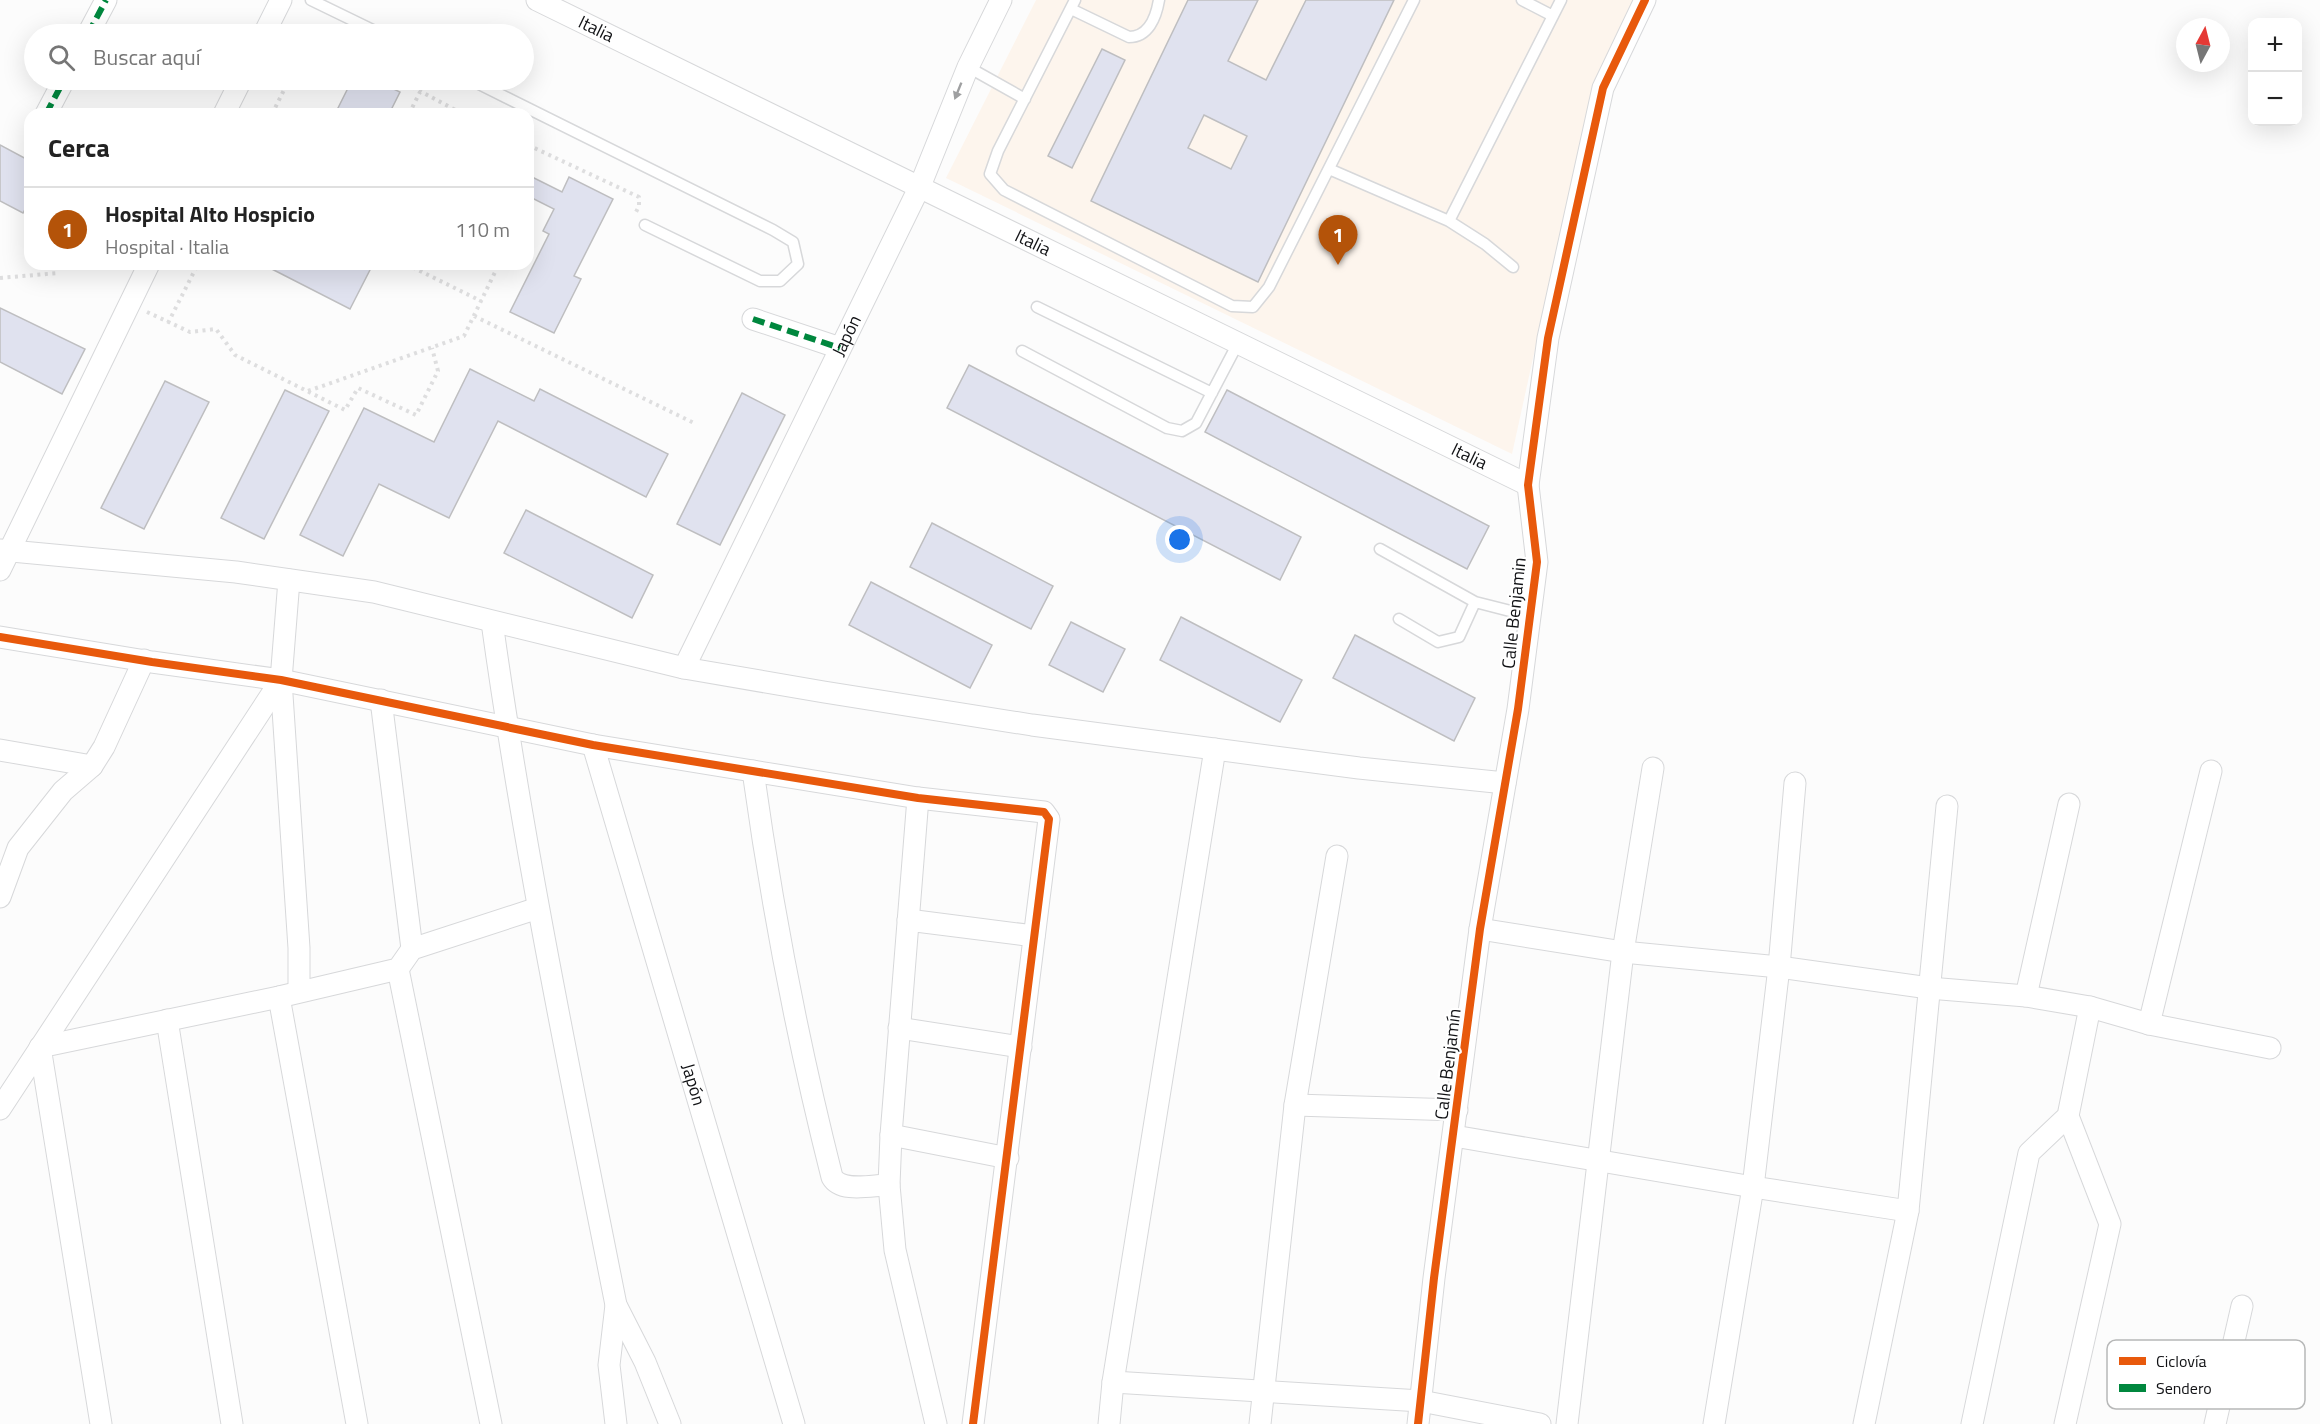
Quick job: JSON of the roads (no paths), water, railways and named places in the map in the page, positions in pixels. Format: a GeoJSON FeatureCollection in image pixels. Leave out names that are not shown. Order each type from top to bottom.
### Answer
{"type":"FeatureCollection","features":[{"type":"Feature","properties":{"kind":"street"},"geometry":{"type":"LineString","coordinates":[[93,24],[106,0]]}},
{"type":"Feature","properties":{"kind":"street"},"geometry":{"type":"LineString","coordinates":[[269,24],[281,0]]}},
{"type":"Feature","properties":{"kind":"street","name":"Italia"},"geometry":{"type":"LineString","coordinates":[[537,0],[1527,485]]}},
{"type":"Feature","properties":{"kind":"street","name":"Japón"},"geometry":{"type":"LineString","coordinates":[[684,668],[920,186],[968,66],[1001,0]]}},
{"type":"Feature","properties":{"kind":"street","name":"Calle Benjamin"},"geometry":{"type":"LineString","coordinates":[[1518,709],[1537,562],[1527,485],[1548,338],[1603,88],[1645,0]]}},
{"type":"Feature","properties":{"kind":"street"},"geometry":{"type":"LineString","coordinates":[[49,108],[59,90]]}},
{"type":"Feature","properties":{"kind":"street"},"geometry":{"type":"LineString","coordinates":[[227,108],[236,90]]}},
{"type":"Feature","properties":{"kind":"street"},"geometry":{"type":"LineString","coordinates":[[0,570],[5,550],[146,270]]}},
{"type":"Feature","properties":{"kind":"street"},"geometry":{"type":"LineString","coordinates":[[753,319],[840,348]]}},
{"type":"Feature","properties":{"kind":"street"},"geometry":{"type":"LineString","coordinates":[[5,550],[236,572],[374,592],[684,668],[1032,725],[1359,768],[1505,783]]}},
{"type":"Feature","properties":{"kind":"street"},"geometry":{"type":"LineString","coordinates":[[289,580],[281,680],[299,948],[299,991]]}},
{"type":"Feature","properties":{"kind":"street"},"geometry":{"type":"LineString","coordinates":[[492,622],[507,727],[538,908],[616,1305],[645,1362],[670,1424]]}},
{"type":"Feature","properties":{"kind":"street"},"geometry":{"type":"LineString","coordinates":[[0,637],[281,680],[593,745],[918,798],[1044,812],[1047,815],[1034,936],[973,1424]]}},
{"type":"Feature","properties":{"kind":"street"},"geometry":{"type":"LineString","coordinates":[[0,897],[18,848],[63,791],[92,766],[104,747],[144,660]]}},
{"type":"Feature","properties":{"kind":"street"},"geometry":{"type":"LineString","coordinates":[[0,1109],[281,680]]}},
{"type":"Feature","properties":{"kind":"street"},"geometry":{"type":"LineString","coordinates":[[381,700],[412,949]]}},
{"type":"Feature","properties":{"kind":"street","name":"Calle Benjamín"},"geometry":{"type":"LineString","coordinates":[[1419,1424],[1434,1278],[1480,929],[1518,709]]}},
{"type":"Feature","properties":{"kind":"street","name":"Japón"},"geometry":{"type":"LineString","coordinates":[[593,745],[794,1424]]}},
{"type":"Feature","properties":{"kind":"street"},"geometry":{"type":"LineString","coordinates":[[1109,1424],[1113,1382],[1215,749]]}},
{"type":"Feature","properties":{"kind":"street"},"geometry":{"type":"LineString","coordinates":[[0,750],[92,766]]}},
{"type":"Feature","properties":{"kind":"street"},"geometry":{"type":"LineString","coordinates":[[1567,1424],[1623,952],[1653,768]]}},
{"type":"Feature","properties":{"kind":"street"},"geometry":{"type":"LineString","coordinates":[[753,771],[767,876],[789,991],[832,1177],[836,1183],[844,1186],[889,1185]]}},
{"type":"Feature","properties":{"kind":"street"},"geometry":{"type":"LineString","coordinates":[[2149,1024],[2211,771]]}},
{"type":"Feature","properties":{"kind":"street"},"geometry":{"type":"LineString","coordinates":[[1714,1424],[1753,1187],[1779,968],[1796,783]]}},
{"type":"Feature","properties":{"kind":"street"},"geometry":{"type":"LineString","coordinates":[[918,798],[889,1185],[895,1251],[936,1424]]}},
{"type":"Feature","properties":{"kind":"street"},"geometry":{"type":"LineString","coordinates":[[2026,996],[2069,804]]}},
{"type":"Feature","properties":{"kind":"street"},"geometry":{"type":"LineString","coordinates":[[1864,1424],[1908,1211],[1947,806]]}},
{"type":"Feature","properties":{"kind":"street"},"geometry":{"type":"LineString","coordinates":[[1260,1424],[1295,1105],[1337,856]]}},
{"type":"Feature","properties":{"kind":"street"},"geometry":{"type":"LineString","coordinates":[[40,1047],[279,997],[398,969],[412,949],[538,908]]}},
{"type":"Feature","properties":{"kind":"street"},"geometry":{"type":"LineString","coordinates":[[908,920],[1034,936]]}},
{"type":"Feature","properties":{"kind":"street"},"geometry":{"type":"LineString","coordinates":[[1480,929],[1623,952],[2026,996],[2090,1006],[2149,1024],[2270,1048]]}},
{"type":"Feature","properties":{"kind":"street"},"geometry":{"type":"LineString","coordinates":[[398,969],[491,1424]]}},
{"type":"Feature","properties":{"kind":"street"},"geometry":{"type":"LineString","coordinates":[[279,997],[357,1424]]}},
{"type":"Feature","properties":{"kind":"street"},"geometry":{"type":"LineString","coordinates":[[2066,1424],[2110,1224],[2068,1116],[2090,1006]]}},
{"type":"Feature","properties":{"kind":"street"},"geometry":{"type":"LineString","coordinates":[[167,1020],[232,1424]]}},
{"type":"Feature","properties":{"kind":"street"},"geometry":{"type":"LineString","coordinates":[[899,1028],[1021,1047]]}},
{"type":"Feature","properties":{"kind":"street"},"geometry":{"type":"LineString","coordinates":[[40,1047],[101,1424]]}},
{"type":"Feature","properties":{"kind":"street"},"geometry":{"type":"LineString","coordinates":[[1295,1105],[1457,1110]]}},
{"type":"Feature","properties":{"kind":"street"},"geometry":{"type":"LineString","coordinates":[[1972,1424],[2028,1153],[2068,1116]]}},
{"type":"Feature","properties":{"kind":"street"},"geometry":{"type":"LineString","coordinates":[[891,1135],[1008,1158]]}},
{"type":"Feature","properties":{"kind":"street"},"geometry":{"type":"LineString","coordinates":[[1454,1136],[1908,1211]]}},
{"type":"Feature","properties":{"kind":"street"},"geometry":{"type":"LineString","coordinates":[[616,1305],[609,1365],[616,1424]]}},
{"type":"Feature","properties":{"kind":"street"},"geometry":{"type":"LineString","coordinates":[[2234,1340],[2242,1306]]}},
{"type":"Feature","properties":{"kind":"street"},"geometry":{"type":"LineString","coordinates":[[1113,1382],[1421,1401],[1540,1424]]}},
{"type":"Feature","properties":{"kind":"street"},"geometry":{"type":"LineString","coordinates":[[2215,1424],[2218,1409]]}},
{"type":"Feature","properties":{"kind":"lane"},"geometry":{"type":"LineString","coordinates":[[311,0],[360,24]]}},
{"type":"Feature","properties":{"kind":"lane"},"geometry":{"type":"LineString","coordinates":[[1159,0],[1157,10],[1146,32],[1137,37],[1129,37],[1073,5],[998,151],[990,174],[1004,190],[1232,306],[1253,307],[1269,288],[1414,0]]}},
{"type":"Feature","properties":{"kind":"lane"},"geometry":{"type":"LineString","coordinates":[[1522,0],[1554,16]]}},
{"type":"Feature","properties":{"kind":"lane"},"geometry":{"type":"LineString","coordinates":[[1449,221],[1561,0]]}},
{"type":"Feature","properties":{"kind":"lane"},"geometry":{"type":"LineString","coordinates":[[968,66],[1024,99]]}},
{"type":"Feature","properties":{"kind":"lane"},"geometry":{"type":"LineString","coordinates":[[491,90],[527,108]]}},
{"type":"Feature","properties":{"kind":"lane"},"geometry":{"type":"LineString","coordinates":[[534,111],[773,230],[793,242],[798,264],[780,281],[760,281],[645,225]]}},
{"type":"Feature","properties":{"kind":"lane"},"geometry":{"type":"LineString","coordinates":[[1329,169],[1449,221],[1485,244],[1513,267]]}},
{"type":"Feature","properties":{"kind":"lane"},"geometry":{"type":"LineString","coordinates":[[1037,307],[1212,393]]}},
{"type":"Feature","properties":{"kind":"lane"},"geometry":{"type":"LineString","coordinates":[[1022,351],[1167,428],[1182,431],[1196,423],[1238,343]]}},
{"type":"Feature","properties":{"kind":"lane"},"geometry":{"type":"LineString","coordinates":[[1380,549],[1475,602],[1530,616]]}},
{"type":"Feature","properties":{"kind":"lane"},"geometry":{"type":"LineString","coordinates":[[1399,619],[1438,642],[1459,637],[1475,602]]}},
{"type":"Feature","properties":{"kind":"place","name":"Hospital Alto Hospicio"},"geometry":{"type":"Point","coordinates":[1338,265]}}]}
